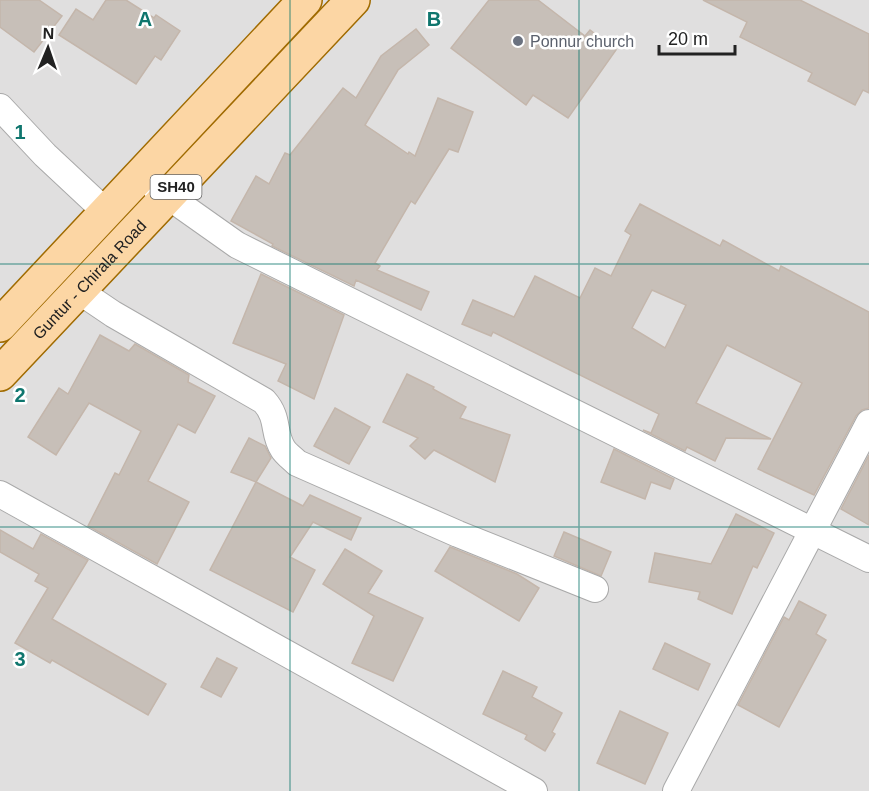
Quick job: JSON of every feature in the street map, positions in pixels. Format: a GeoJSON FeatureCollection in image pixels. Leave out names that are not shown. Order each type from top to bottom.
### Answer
{"type":"FeatureCollection","features":[{"type":"Feature","properties":{"kind":"main road","name":"Guntur - Chirala Road"},"geometry":{"type":"LineString","coordinates":[[0,325],[305,0]]}},
{"type":"Feature","properties":{"kind":"main road","name":"Guntur - Chirala Road"},"geometry":{"type":"LineString","coordinates":[[0,374],[353,0]]}},
{"type":"Feature","properties":{"kind":"street"},"geometry":{"type":"LineString","coordinates":[[0,107],[45,155],[106,212]]}},
{"type":"Feature","properties":{"kind":"street"},"geometry":{"type":"LineString","coordinates":[[141,176],[237,245],[869,559]]}},
{"type":"Feature","properties":{"kind":"street"},"geometry":{"type":"LineString","coordinates":[[79,291],[113,314],[264,401],[272,409],[278,437],[284,450],[297,463],[458,534],[595,588]]}},
{"type":"Feature","properties":{"kind":"street"},"geometry":{"type":"LineString","coordinates":[[676,791],[869,423]]}},
{"type":"Feature","properties":{"kind":"street"},"geometry":{"type":"LineString","coordinates":[[0,494],[534,791]]}},
{"type":"Feature","properties":{"kind":"shaded area"},"geometry":{"type":"Polygon","coordinates":[[[0,0],[869,0],[869,791],[0,791],[0,0]]]}},
{"type":"Feature","properties":{"kind":"building"},"geometry":{"type":"Polygon","coordinates":[[[0,0],[39,0],[62,16],[34,52],[0,27],[0,0]]]}},
{"type":"Feature","properties":{"kind":"building"},"geometry":{"type":"Polygon","coordinates":[[[106,0],[126,0],[154,18],[156,15],[180,31],[161,60],[155,56],[136,84],[59,35],[76,9],[93,20],[106,0]]]}},
{"type":"Feature","properties":{"kind":"building"},"geometry":{"type":"Polygon","coordinates":[[[489,0],[538,0],[585,36],[590,30],[616,50],[568,118],[533,95],[526,105],[451,48],[489,0]]]}},
{"type":"Feature","properties":{"kind":"building"},"geometry":{"type":"Polygon","coordinates":[[[703,0],[800,0],[869,34],[869,93],[863,90],[855,105],[808,81],[812,73],[740,37],[747,22],[703,0]]]}},
{"type":"Feature","properties":{"kind":"building"},"geometry":{"type":"Polygon","coordinates":[[[416,29],[429,45],[398,70],[365,125],[408,154],[409,152],[415,156],[438,98],[473,112],[458,152],[449,149],[415,204],[411,201],[375,263],[380,266],[377,270],[429,292],[421,310],[356,280],[354,286],[272,246],[273,244],[231,221],[256,176],[269,184],[285,153],[290,155],[343,88],[356,98],[381,56],[416,29]]]}},
{"type":"Feature","properties":{"kind":"building"},"geometry":{"type":"Polygon","coordinates":[[[640,204],[720,246],[723,240],[779,271],[781,266],[869,312],[869,408],[862,410],[856,416],[814,495],[758,469],[802,383],[727,345],[696,403],[771,439],[726,438],[715,461],[687,447],[685,451],[643,430],[651,433],[659,414],[493,332],[491,336],[462,324],[473,300],[514,317],[535,276],[580,298],[595,268],[611,276],[631,235],[625,231],[640,204]],[[652,290],[632,328],[665,348],[686,305],[652,290]]]}},
{"type":"Feature","properties":{"kind":"building"},"geometry":{"type":"Polygon","coordinates":[[[261,274],[344,315],[314,399],[278,381],[286,364],[233,343],[261,274]]]}},
{"type":"Feature","properties":{"kind":"building"},"geometry":{"type":"Polygon","coordinates":[[[100,335],[129,351],[135,344],[189,375],[188,382],[215,396],[195,433],[178,424],[148,481],[189,502],[157,564],[88,526],[115,473],[119,475],[141,431],[89,403],[56,455],[28,437],[59,388],[68,394],[100,335]]]}},
{"type":"Feature","properties":{"kind":"building"},"geometry":{"type":"Polygon","coordinates":[[[407,374],[434,387],[433,389],[466,407],[460,418],[510,435],[495,482],[434,450],[425,459],[410,446],[418,438],[383,422],[407,374]]]}},
{"type":"Feature","properties":{"kind":"building"},"geometry":{"type":"Polygon","coordinates":[[[335,408],[370,427],[349,464],[314,446],[335,408]]]}},
{"type":"Feature","properties":{"kind":"building"},"geometry":{"type":"Polygon","coordinates":[[[249,438],[265,446],[271,458],[256,482],[231,472],[249,438]]]}},
{"type":"Feature","properties":{"kind":"building"},"geometry":{"type":"Polygon","coordinates":[[[614,449],[674,479],[670,489],[651,482],[645,499],[601,482],[614,449]]]}},
{"type":"Feature","properties":{"kind":"building"},"geometry":{"type":"Polygon","coordinates":[[[869,455],[869,525],[841,509],[869,455]]]}},
{"type":"Feature","properties":{"kind":"building"},"geometry":{"type":"Polygon","coordinates":[[[256,482],[303,506],[310,495],[361,518],[351,540],[313,522],[290,557],[315,570],[293,612],[210,570],[256,482]]]}},
{"type":"Feature","properties":{"kind":"building"},"geometry":{"type":"Polygon","coordinates":[[[736,514],[774,533],[757,568],[753,566],[732,614],[698,599],[700,592],[649,582],[655,553],[711,564],[736,514]]]}},
{"type":"Feature","properties":{"kind":"building"},"geometry":{"type":"Polygon","coordinates":[[[0,530],[33,549],[41,534],[88,560],[52,619],[166,684],[148,715],[52,660],[50,663],[15,643],[48,588],[35,581],[39,574],[0,552],[0,530]]]}},
{"type":"Feature","properties":{"kind":"building"},"geometry":{"type":"Polygon","coordinates":[[[564,532],[611,552],[601,576],[554,556],[564,532]]]}},
{"type":"Feature","properties":{"kind":"building"},"geometry":{"type":"Polygon","coordinates":[[[450,547],[517,574],[539,588],[519,621],[435,571],[450,547]]]}},
{"type":"Feature","properties":{"kind":"building"},"geometry":{"type":"Polygon","coordinates":[[[345,549],[382,571],[368,593],[423,618],[393,681],[352,663],[374,616],[323,584],[345,549]]]}},
{"type":"Feature","properties":{"kind":"building"},"geometry":{"type":"Polygon","coordinates":[[[799,601],[826,615],[816,634],[826,640],[779,727],[738,705],[784,617],[789,620],[799,601]]]}},
{"type":"Feature","properties":{"kind":"building"},"geometry":{"type":"Polygon","coordinates":[[[665,643],[710,664],[698,690],[653,669],[665,643]]]}},
{"type":"Feature","properties":{"kind":"building"},"geometry":{"type":"Polygon","coordinates":[[[217,658],[237,668],[221,697],[201,687],[217,658]]]}},
{"type":"Feature","properties":{"kind":"building"},"geometry":{"type":"Polygon","coordinates":[[[503,671],[537,687],[532,697],[562,713],[552,732],[555,734],[545,751],[525,739],[527,735],[483,714],[503,671]]]}},
{"type":"Feature","properties":{"kind":"building"},"geometry":{"type":"Polygon","coordinates":[[[620,711],[668,733],[645,784],[597,763],[620,711]]]}},
{"type":"Feature","properties":{"kind":"place","name":"Ponnur church"},"geometry":{"type":"Point","coordinates":[518,41]}}]}
